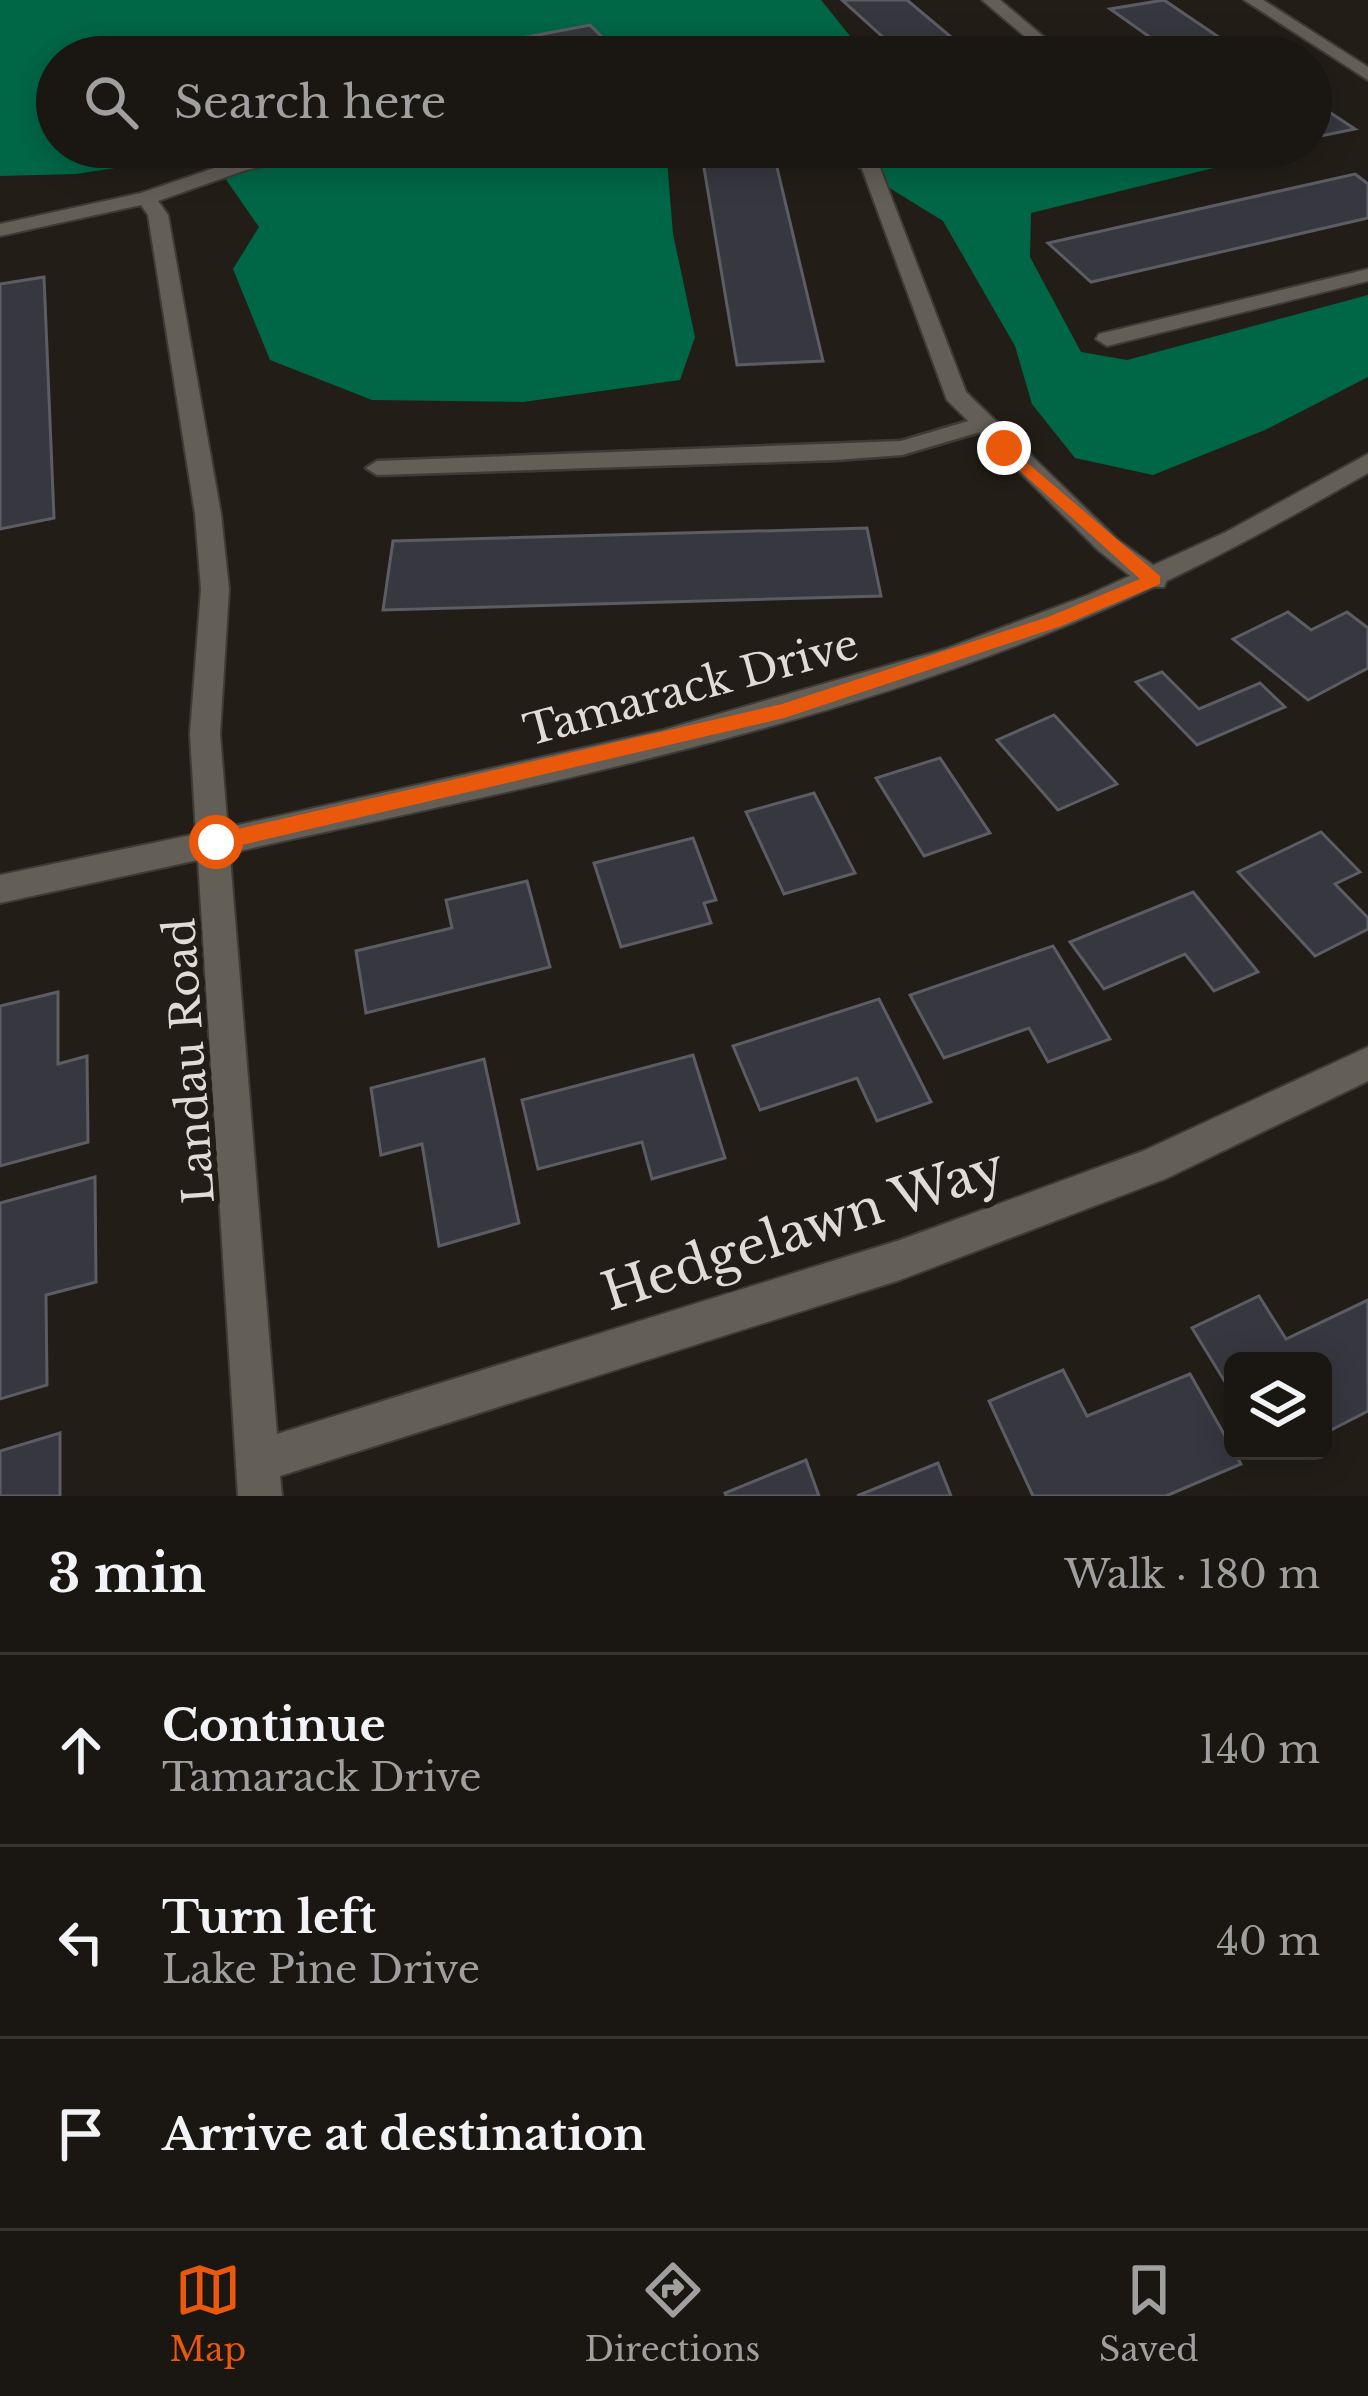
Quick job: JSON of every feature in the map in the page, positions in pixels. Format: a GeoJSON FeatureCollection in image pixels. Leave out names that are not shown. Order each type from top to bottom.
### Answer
{"type":"FeatureCollection","features":[{"type":"Feature","properties":{"kind":"street"},"geometry":{"type":"LineString","coordinates":[[990,0],[1034,36]]}},
{"type":"Feature","properties":{"kind":"street"},"geometry":{"type":"LineString","coordinates":[[1252,0],[1308,36]]}},
{"type":"Feature","properties":{"kind":"street"},"geometry":{"type":"LineString","coordinates":[[1332,52],[1368,75]]}},
{"type":"Feature","properties":{"kind":"street"},"geometry":{"type":"LineString","coordinates":[[0,230],[146,197],[236,168]]}},
{"type":"Feature","properties":{"kind":"street"},"geometry":{"type":"LineString","coordinates":[[871,168],[955,395],[1108,544],[1154,580]]}},
{"type":"Feature","properties":{"kind":"street","name":"Landau Road"},"geometry":{"type":"LineString","coordinates":[[146,197],[158,215],[215,589],[205,734],[258,1479]]}},
{"type":"Feature","properties":{"kind":"street"},"geometry":{"type":"LineString","coordinates":[[1107,339],[1368,275]]}},
{"type":"Feature","properties":{"kind":"street","name":"Tamarack Drive"},"geometry":{"type":"LineString","coordinates":[[0,889],[784,711],[1054,621],[1154,580],[1298,506],[1368,462]]}},
{"type":"Feature","properties":{"kind":"street","name":"Hedgelawn Way"},"geometry":{"type":"LineString","coordinates":[[258,1479],[900,1260],[1152,1166],[1368,1063]]}},
{"type":"Feature","properties":{"kind":"lane"},"geometry":{"type":"LineString","coordinates":[[377,468],[836,453],[902,448],[982,424]]}},
{"type":"Feature","properties":{"kind":"green space"},"geometry":{"type":"Polygon","coordinates":[[[0,0],[821,0],[850,36],[36,36],[36,168],[115,168],[0,176],[0,0]]]}},
{"type":"Feature","properties":{"kind":"green space"},"geometry":{"type":"Polygon","coordinates":[[[218,168],[668,168],[673,234],[695,337],[680,380],[523,402],[372,400],[270,360],[233,269],[259,227],[218,168]]]}},
{"type":"Feature","properties":{"kind":"green space"},"geometry":{"type":"Polygon","coordinates":[[[857,168],[1214,168],[1031,213],[1030,257],[1081,352],[1127,360],[1368,295],[1368,377],[1265,430],[1153,475],[1075,458],[1032,404],[1015,346],[943,221],[857,168]]]}},
{"type":"Feature","properties":{"kind":"building"},"geometry":{"type":"Polygon","coordinates":[[[842,0],[907,0],[950,36],[882,36],[842,0]]]}},
{"type":"Feature","properties":{"kind":"building"},"geometry":{"type":"Polygon","coordinates":[[[1164,0],[1217,36],[1148,36],[1110,9],[1164,0]]]}},
{"type":"Feature","properties":{"kind":"building"},"geometry":{"type":"Polygon","coordinates":[[[590,25],[601,36],[532,36],[590,25]]]}},
{"type":"Feature","properties":{"kind":"building"},"geometry":{"type":"Polygon","coordinates":[[[1332,114],[1355,129],[1332,134],[1332,114]]]}},
{"type":"Feature","properties":{"kind":"building"},"geometry":{"type":"Polygon","coordinates":[[[704,168],[777,168],[823,361],[737,365],[704,168]]]}},
{"type":"Feature","properties":{"kind":"building"},"geometry":{"type":"Polygon","coordinates":[[[1355,174],[1368,184],[1368,218],[1091,282],[1048,243],[1355,174]]]}},
{"type":"Feature","properties":{"kind":"building"},"geometry":{"type":"Polygon","coordinates":[[[44,277],[54,518],[0,529],[0,284],[44,277]]]}},
{"type":"Feature","properties":{"kind":"building"},"geometry":{"type":"Polygon","coordinates":[[[867,528],[881,596],[383,610],[393,541],[867,528]]]}},
{"type":"Feature","properties":{"kind":"building"},"geometry":{"type":"Polygon","coordinates":[[[1288,612],[1311,630],[1347,612],[1368,628],[1368,668],[1308,700],[1233,639],[1288,612]]]}},
{"type":"Feature","properties":{"kind":"building"},"geometry":{"type":"Polygon","coordinates":[[[1162,672],[1199,709],[1260,683],[1285,707],[1197,745],[1136,682],[1162,672]]]}},
{"type":"Feature","properties":{"kind":"building"},"geometry":{"type":"Polygon","coordinates":[[[1054,715],[1117,784],[1058,810],[997,740],[1054,715]]]}},
{"type":"Feature","properties":{"kind":"building"},"geometry":{"type":"Polygon","coordinates":[[[940,758],[990,833],[924,856],[876,778],[940,758]]]}},
{"type":"Feature","properties":{"kind":"building"},"geometry":{"type":"Polygon","coordinates":[[[814,793],[855,873],[784,894],[746,812],[814,793]]]}},
{"type":"Feature","properties":{"kind":"building"},"geometry":{"type":"Polygon","coordinates":[[[1321,832],[1360,872],[1335,884],[1368,918],[1368,929],[1315,956],[1238,872],[1321,832]]]}},
{"type":"Feature","properties":{"kind":"building"},"geometry":{"type":"Polygon","coordinates":[[[693,838],[716,900],[704,903],[711,923],[621,947],[594,863],[693,838]]]}},
{"type":"Feature","properties":{"kind":"building"},"geometry":{"type":"Polygon","coordinates":[[[527,881],[550,967],[366,1013],[356,951],[452,928],[446,900],[527,881]]]}},
{"type":"Feature","properties":{"kind":"building"},"geometry":{"type":"Polygon","coordinates":[[[1193,892],[1258,972],[1214,991],[1185,954],[1104,989],[1070,942],[1193,892]]]}},
{"type":"Feature","properties":{"kind":"building"},"geometry":{"type":"Polygon","coordinates":[[[1053,946],[1110,1039],[1048,1062],[1029,1028],[944,1058],[910,995],[1053,946]]]}},
{"type":"Feature","properties":{"kind":"building"},"geometry":{"type":"Polygon","coordinates":[[[58,992],[58,1064],[87,1056],[88,1142],[0,1166],[0,1006],[58,992]]]}},
{"type":"Feature","properties":{"kind":"building"},"geometry":{"type":"Polygon","coordinates":[[[879,999],[931,1102],[877,1121],[857,1078],[760,1110],[733,1046],[879,999]]]}},
{"type":"Feature","properties":{"kind":"building"},"geometry":{"type":"Polygon","coordinates":[[[693,1055],[725,1158],[652,1179],[642,1142],[538,1169],[522,1100],[693,1055]]]}},
{"type":"Feature","properties":{"kind":"building"},"geometry":{"type":"Polygon","coordinates":[[[484,1059],[519,1223],[439,1246],[422,1144],[381,1155],[371,1088],[484,1059]]]}},
{"type":"Feature","properties":{"kind":"building"},"geometry":{"type":"Polygon","coordinates":[[[95,1177],[96,1282],[46,1295],[47,1385],[0,1399],[0,1203],[95,1177]]]}},
{"type":"Feature","properties":{"kind":"building"},"geometry":{"type":"Polygon","coordinates":[[[1259,1296],[1286,1339],[1368,1300],[1368,1411],[1332,1429],[1332,1352],[1224,1352],[1224,1380],[1192,1328],[1259,1296]]]}},
{"type":"Feature","properties":{"kind":"building"},"geometry":{"type":"Polygon","coordinates":[[[1063,1370],[1087,1416],[1190,1374],[1224,1434],[1224,1460],[1241,1464],[1166,1496],[1033,1496],[989,1401],[1063,1370]]]}},
{"type":"Feature","properties":{"kind":"building"},"geometry":{"type":"Polygon","coordinates":[[[60,1433],[60,1496],[0,1496],[0,1451],[60,1433]]]}},
{"type":"Feature","properties":{"kind":"building"},"geometry":{"type":"Polygon","coordinates":[[[806,1460],[819,1496],[726,1496],[725,1493],[806,1460]]]}},
{"type":"Feature","properties":{"kind":"building"},"geometry":{"type":"Polygon","coordinates":[[[938,1463],[951,1496],[857,1496],[938,1463]]]}},
{"type":"Feature","properties":{"kind":"route"},"geometry":{"type":"LineString","coordinates":[[216,842],[784,711],[1054,621],[1154,580],[1004,448]]}}]}
